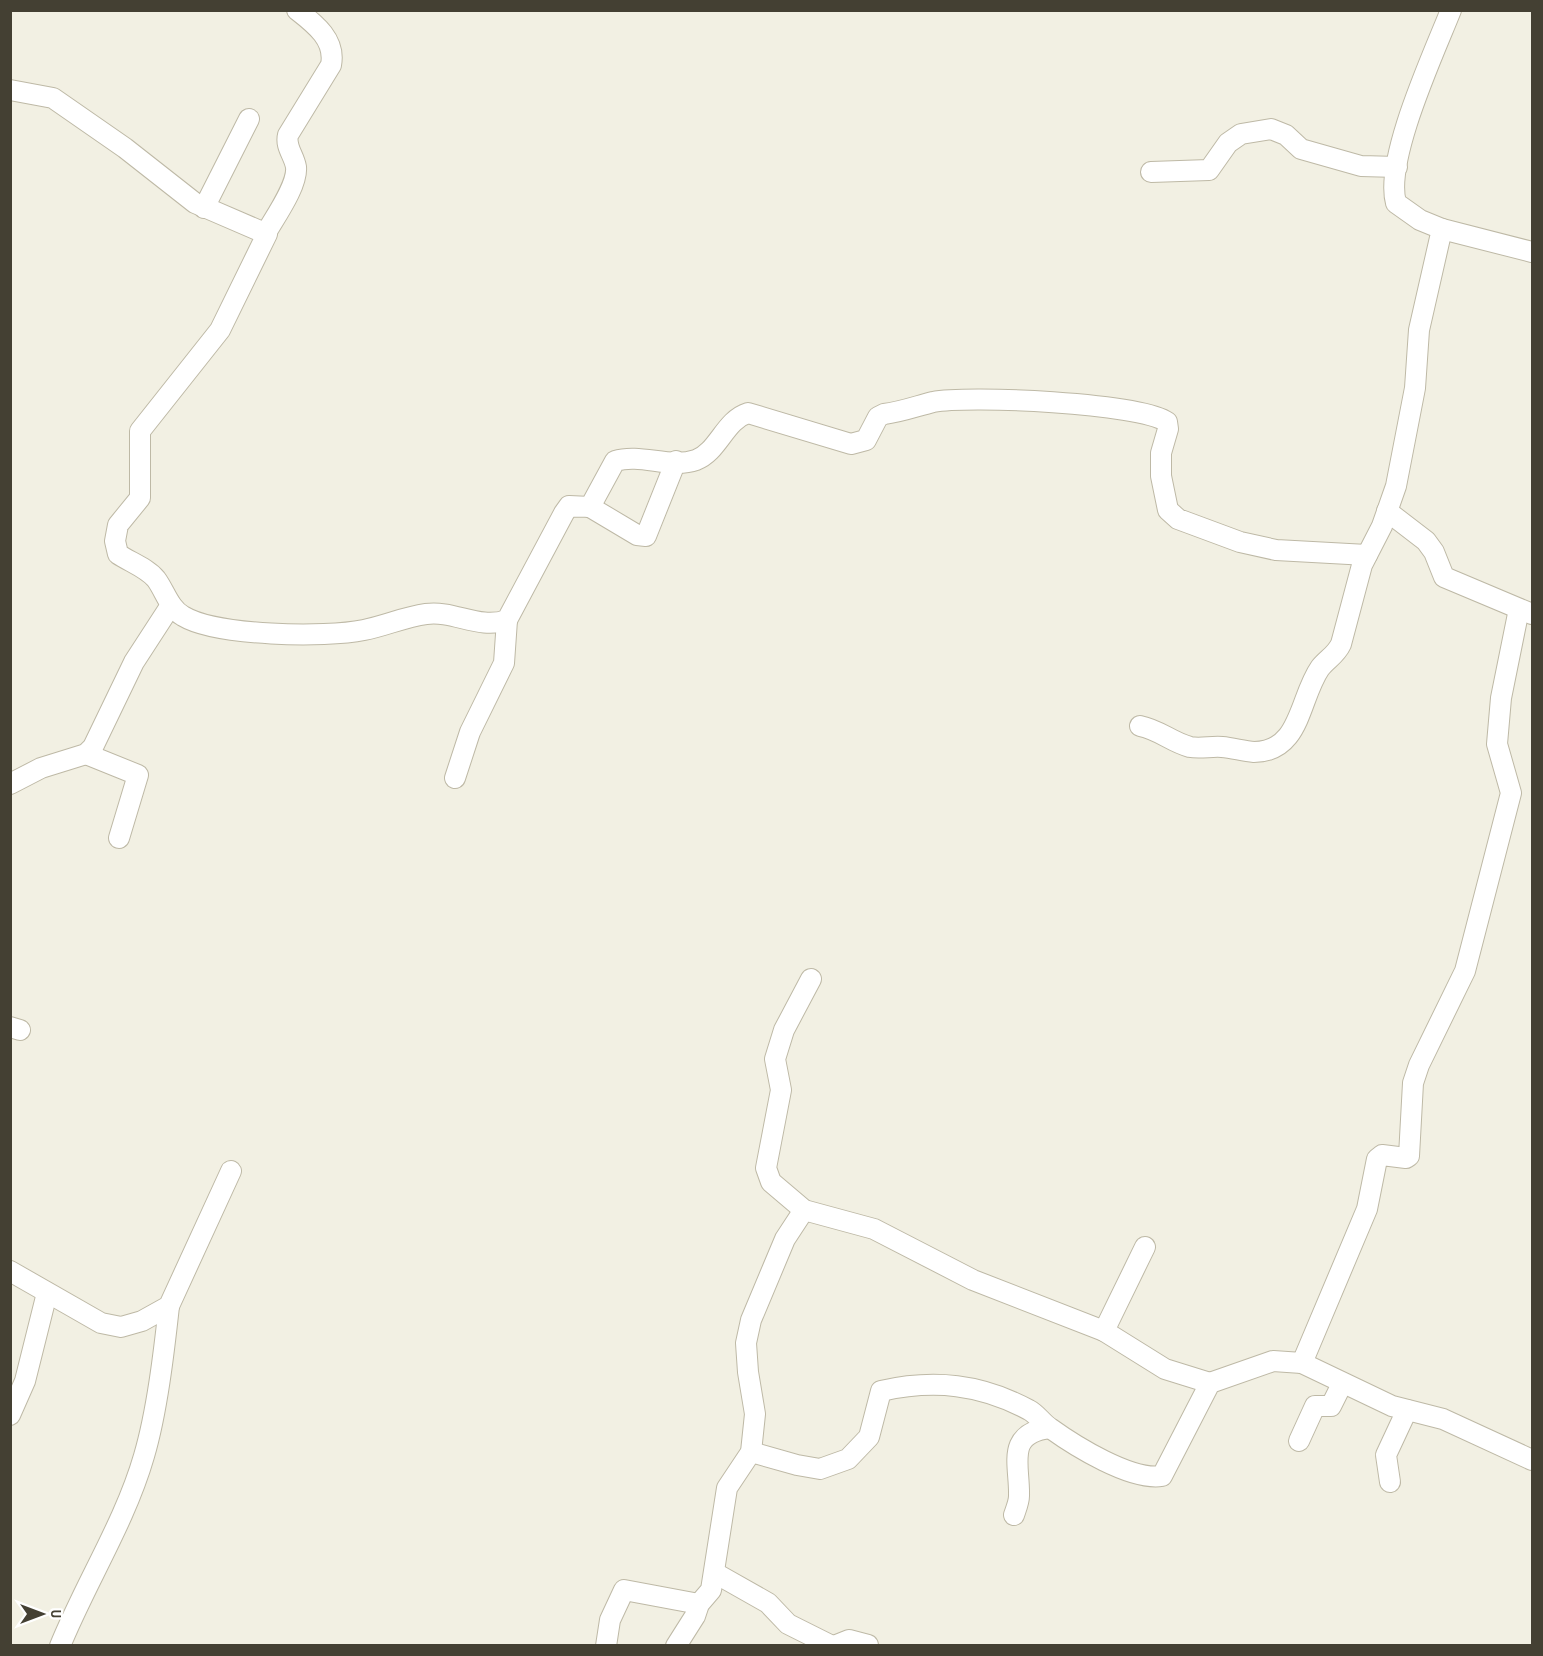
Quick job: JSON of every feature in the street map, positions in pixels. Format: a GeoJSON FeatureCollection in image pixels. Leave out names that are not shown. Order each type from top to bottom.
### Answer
{"type":"FeatureCollection","features":[{"type":"Feature","properties":{"kind":"street"},"geometry":{"type":"LineString","coordinates":[[297,10],[314,23],[328,42],[333,55],[331,65],[288,135],[287,141],[295,165],[295,176],[266,233],[267,239],[220,330],[140,431],[140,498],[118,525],[116,549],[118,554],[152,575],[171,605],[183,616],[231,630],[323,634],[364,630],[401,617],[430,613],[485,624],[507,620]]}},
{"type":"Feature","properties":{"kind":"street"},"geometry":{"type":"LineString","coordinates":[[1451,10],[1415,101],[1396,167],[1396,203],[1420,220],[1442,229],[1533,252]]}},
{"type":"Feature","properties":{"kind":"street"},"geometry":{"type":"LineString","coordinates":[[10,90],[52,98],[125,148],[204,207],[266,233]]}},
{"type":"Feature","properties":{"kind":"street"},"geometry":{"type":"LineString","coordinates":[[204,207],[249,119]]}},
{"type":"Feature","properties":{"kind":"street"},"geometry":{"type":"LineString","coordinates":[[1151,172],[1209,170],[1228,143],[1241,134],[1271,129],[1286,135],[1301,149],[1361,166],[1396,167]]}},
{"type":"Feature","properties":{"kind":"street"},"geometry":{"type":"LineString","coordinates":[[1140,726],[1157,729],[1178,743],[1193,748],[1222,747],[1254,752],[1280,746],[1295,726],[1320,669],[1337,653],[1341,644],[1369,553],[1388,511],[1401,462],[1415,388],[1419,330],[1442,229]]}},
{"type":"Feature","properties":{"kind":"street"},"geometry":{"type":"LineString","coordinates":[[591,507],[615,461],[634,458],[697,460],[707,453],[737,419],[748,413],[851,444],[866,440],[878,417],[933,402],[1038,402],[1130,410],[1160,417],[1167,422],[1168,429],[1161,453],[1161,477],[1168,510],[1178,519],[1239,542],[1276,550],[1369,553]]}},
{"type":"Feature","properties":{"kind":"street"},"geometry":{"type":"LineString","coordinates":[[455,778],[470,732],[504,663],[507,620],[564,513],[569,506],[591,507],[638,535],[645,536],[676,461]]}},
{"type":"Feature","properties":{"kind":"street"},"geometry":{"type":"LineString","coordinates":[[1369,553],[1369,528],[1372,513],[1401,462]]}},
{"type":"Feature","properties":{"kind":"street"},"geometry":{"type":"LineString","coordinates":[[1302,1363],[1367,1209],[1377,1159],[1382,1155],[1395,1158],[1409,1156],[1416,1074],[1457,991],[1472,949],[1486,882],[1511,793],[1497,744],[1501,699],[1526,612],[1445,578],[1434,552],[1426,541],[1388,511]]}},
{"type":"Feature","properties":{"kind":"street"},"geometry":{"type":"LineString","coordinates":[[10,784],[41,768],[86,754],[93,747],[134,662],[171,605]]}},
{"type":"Feature","properties":{"kind":"street"},"geometry":{"type":"LineString","coordinates":[[86,754],[138,775],[119,838]]}},
{"type":"Feature","properties":{"kind":"street"},"geometry":{"type":"LineString","coordinates":[[811,979],[784,1030],[776,1054],[780,1095],[766,1168],[771,1182],[804,1210],[874,1229],[974,1280],[1104,1331],[1165,1369],[1210,1383],[1273,1361],[1302,1363],[1392,1406],[1443,1419],[1533,1460]]}},
{"type":"Feature","properties":{"kind":"street"},"geometry":{"type":"LineString","coordinates":[[60,1646],[120,1517],[144,1456],[165,1346],[169,1306],[231,1170]]}},
{"type":"Feature","properties":{"kind":"street"},"geometry":{"type":"LineString","coordinates":[[676,1646],[695,1616],[699,1604],[711,1590],[721,1514],[727,1488],[751,1452],[755,1414],[746,1343],[751,1320],[785,1239],[804,1210]]}},
{"type":"Feature","properties":{"kind":"street"},"geometry":{"type":"LineString","coordinates":[[1104,1331],[1145,1247]]}},
{"type":"Feature","properties":{"kind":"street"},"geometry":{"type":"LineString","coordinates":[[10,1271],[101,1323],[121,1327],[142,1321],[169,1306]]}},
{"type":"Feature","properties":{"kind":"street"},"geometry":{"type":"LineString","coordinates":[[10,1415],[25,1381],[47,1293]]}},
{"type":"Feature","properties":{"kind":"street"},"geometry":{"type":"LineString","coordinates":[[751,1452],[797,1465],[820,1468],[848,1459],[869,1437],[881,1391],[899,1387],[951,1383],[975,1388],[1030,1411],[1049,1428],[1129,1473],[1149,1478],[1162,1476],[1210,1383]]}},
{"type":"Feature","properties":{"kind":"street"},"geometry":{"type":"LineString","coordinates":[[1299,1441],[1315,1406],[1331,1406],[1342,1384]]}},
{"type":"Feature","properties":{"kind":"street"},"geometry":{"type":"LineString","coordinates":[[1390,1482],[1386,1455],[1407,1410]]}},
{"type":"Feature","properties":{"kind":"street"},"geometry":{"type":"LineString","coordinates":[[1014,1515],[1019,1497],[1015,1461],[1022,1441],[1032,1430],[1049,1428]]}},
{"type":"Feature","properties":{"kind":"street"},"geometry":{"type":"LineString","coordinates":[[715,1573],[768,1602],[788,1624],[833,1646],[849,1640],[868,1645]]}},
{"type":"Feature","properties":{"kind":"street"},"geometry":{"type":"LineString","coordinates":[[606,1646],[610,1620],[624,1590],[699,1604]]}}]}
